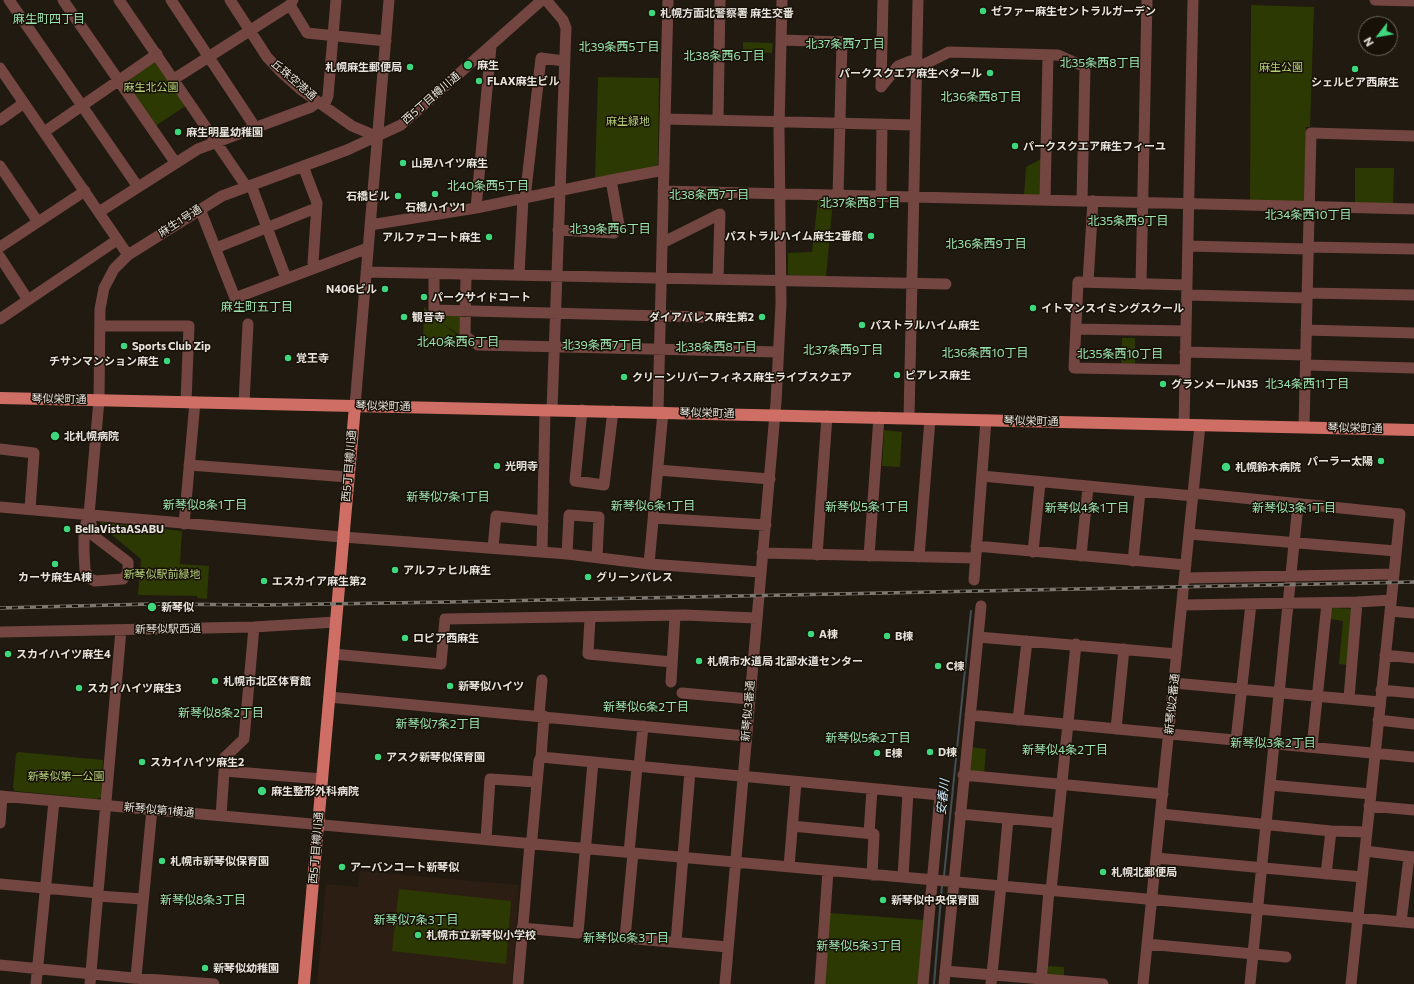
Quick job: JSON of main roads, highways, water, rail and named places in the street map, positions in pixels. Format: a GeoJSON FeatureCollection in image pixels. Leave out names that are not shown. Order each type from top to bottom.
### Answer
{"type":"FeatureCollection","features":[{"type":"Feature","properties":{"kind":"main road","name":"琴似栄町通"},"geometry":{"type":"LineString","coordinates":[[0,398],[1414,430]]}},
{"type":"Feature","properties":{"kind":"main road","name":"西5丁目樽川通"},"geometry":{"type":"LineString","coordinates":[[304,984],[354,406]]}},
{"type":"Feature","properties":{"kind":"waterway","name":"安春川"},"geometry":{"type":"LineString","coordinates":[[944,876],[971,611]]}},
{"type":"Feature","properties":{"kind":"waterway","name":"安春川"},"geometry":{"type":"LineString","coordinates":[[934,984],[942,885]]}},
{"type":"Feature","properties":{"kind":"railway"},"geometry":{"type":"LineString","coordinates":[[0,608],[151,604],[263,605],[448,602],[1414,582]]}},
{"type":"Feature","properties":{"kind":"place","name":"ゼファー麻生セントラルガーデン"},"geometry":{"type":"Point","coordinates":[983,11]}},
{"type":"Feature","properties":{"kind":"place","name":"札幌方面北警察署 麻生交番"},"geometry":{"type":"Point","coordinates":[652,13]}},
{"type":"Feature","properties":{"kind":"place","name":"麻生"},"geometry":{"type":"Point","coordinates":[468,65]}},
{"type":"Feature","properties":{"kind":"place","name":"札幌麻生郵便局"},"geometry":{"type":"Point","coordinates":[410,67]}},
{"type":"Feature","properties":{"kind":"place","name":"シェルピア西麻生"},"geometry":{"type":"Point","coordinates":[1355,69]}},
{"type":"Feature","properties":{"kind":"place","name":"パークスクエア麻生ペタール"},"geometry":{"type":"Point","coordinates":[990,73]}},
{"type":"Feature","properties":{"kind":"place","name":"FLAX麻生ビル"},"geometry":{"type":"Point","coordinates":[479,81]}},
{"type":"Feature","properties":{"kind":"place","name":"麻生明星幼稚園"},"geometry":{"type":"Point","coordinates":[178,132]}},
{"type":"Feature","properties":{"kind":"place","name":"パークスクエア麻生フィーユ"},"geometry":{"type":"Point","coordinates":[1015,146]}},
{"type":"Feature","properties":{"kind":"place","name":"山晃ハイツ麻生"},"geometry":{"type":"Point","coordinates":[403,163]}},
{"type":"Feature","properties":{"kind":"place","name":"石橋ハイツ1"},"geometry":{"type":"Point","coordinates":[435,194]}},
{"type":"Feature","properties":{"kind":"place","name":"石橋ビル"},"geometry":{"type":"Point","coordinates":[398,196]}},
{"type":"Feature","properties":{"kind":"place","name":"パストラルハイム麻生2番館"},"geometry":{"type":"Point","coordinates":[871,236]}},
{"type":"Feature","properties":{"kind":"place","name":"アルファコート麻生"},"geometry":{"type":"Point","coordinates":[489,237]}},
{"type":"Feature","properties":{"kind":"place","name":"N406ビル"},"geometry":{"type":"Point","coordinates":[385,289]}},
{"type":"Feature","properties":{"kind":"place","name":"パークサイドコート"},"geometry":{"type":"Point","coordinates":[424,297]}},
{"type":"Feature","properties":{"kind":"place","name":"イトマンスイミングスクール"},"geometry":{"type":"Point","coordinates":[1033,308]}},
{"type":"Feature","properties":{"kind":"place","name":"観音寺"},"geometry":{"type":"Point","coordinates":[404,317]}},
{"type":"Feature","properties":{"kind":"place","name":"ダイアパレス麻生第2"},"geometry":{"type":"Point","coordinates":[762,317]}},
{"type":"Feature","properties":{"kind":"place","name":"パストラルハイム麻生"},"geometry":{"type":"Point","coordinates":[862,325]}},
{"type":"Feature","properties":{"kind":"place","name":"Sports Club Zip"},"geometry":{"type":"Point","coordinates":[124,346]}},
{"type":"Feature","properties":{"kind":"place","name":"覚王寺"},"geometry":{"type":"Point","coordinates":[288,358]}},
{"type":"Feature","properties":{"kind":"place","name":"チサンマンション麻生"},"geometry":{"type":"Point","coordinates":[167,361]}},
{"type":"Feature","properties":{"kind":"place","name":"ピアレス麻生"},"geometry":{"type":"Point","coordinates":[897,375]}},
{"type":"Feature","properties":{"kind":"place","name":"クリーンリバーフィネス麻生ライブスクエア"},"geometry":{"type":"Point","coordinates":[624,377]}},
{"type":"Feature","properties":{"kind":"place","name":"グランメールN35"},"geometry":{"type":"Point","coordinates":[1163,384]}},
{"type":"Feature","properties":{"kind":"place","name":"北札幌病院"},"geometry":{"type":"Point","coordinates":[55,436]}},
{"type":"Feature","properties":{"kind":"place","name":"パーラー太陽"},"geometry":{"type":"Point","coordinates":[1381,461]}},
{"type":"Feature","properties":{"kind":"place","name":"光明寺"},"geometry":{"type":"Point","coordinates":[497,466]}},
{"type":"Feature","properties":{"kind":"place","name":"札幌鈴木病院"},"geometry":{"type":"Point","coordinates":[1226,467]}},
{"type":"Feature","properties":{"kind":"place","name":"BellaVistaASABU"},"geometry":{"type":"Point","coordinates":[67,529]}},
{"type":"Feature","properties":{"kind":"place","name":"カーサ麻生A棟"},"geometry":{"type":"Point","coordinates":[55,564]}},
{"type":"Feature","properties":{"kind":"place","name":"アルファヒル麻生"},"geometry":{"type":"Point","coordinates":[395,570]}},
{"type":"Feature","properties":{"kind":"place","name":"グリーンパレス"},"geometry":{"type":"Point","coordinates":[588,577]}},
{"type":"Feature","properties":{"kind":"place","name":"エスカイア麻生第2"},"geometry":{"type":"Point","coordinates":[264,581]}},
{"type":"Feature","properties":{"kind":"place","name":"新琴似"},"geometry":{"type":"Point","coordinates":[152,607]}},
{"type":"Feature","properties":{"kind":"place","name":"A棟"},"geometry":{"type":"Point","coordinates":[811,634]}},
{"type":"Feature","properties":{"kind":"place","name":"B棟"},"geometry":{"type":"Point","coordinates":[887,636]}},
{"type":"Feature","properties":{"kind":"place","name":"ロピア西麻生"},"geometry":{"type":"Point","coordinates":[405,638]}},
{"type":"Feature","properties":{"kind":"place","name":"スカイハイツ麻生4"},"geometry":{"type":"Point","coordinates":[8,654]}},
{"type":"Feature","properties":{"kind":"place","name":"札幌市水道局 北部水道センター"},"geometry":{"type":"Point","coordinates":[699,661]}},
{"type":"Feature","properties":{"kind":"place","name":"C棟"},"geometry":{"type":"Point","coordinates":[938,666]}},
{"type":"Feature","properties":{"kind":"place","name":"札幌市北区体育館"},"geometry":{"type":"Point","coordinates":[215,681]}},
{"type":"Feature","properties":{"kind":"place","name":"新琴似ハイツ"},"geometry":{"type":"Point","coordinates":[450,686]}},
{"type":"Feature","properties":{"kind":"place","name":"スカイハイツ麻生3"},"geometry":{"type":"Point","coordinates":[79,688]}},
{"type":"Feature","properties":{"kind":"place","name":"D棟"},"geometry":{"type":"Point","coordinates":[930,752]}},
{"type":"Feature","properties":{"kind":"place","name":"E棟"},"geometry":{"type":"Point","coordinates":[877,753]}},
{"type":"Feature","properties":{"kind":"place","name":"アスク新琴似保育園"},"geometry":{"type":"Point","coordinates":[378,757]}},
{"type":"Feature","properties":{"kind":"place","name":"スカイハイツ麻生2"},"geometry":{"type":"Point","coordinates":[142,762]}},
{"type":"Feature","properties":{"kind":"place","name":"麻生整形外科病院"},"geometry":{"type":"Point","coordinates":[262,791]}},
{"type":"Feature","properties":{"kind":"place","name":"札幌市新琴似保育園"},"geometry":{"type":"Point","coordinates":[162,861]}},
{"type":"Feature","properties":{"kind":"place","name":"アーバンコート新琴似"},"geometry":{"type":"Point","coordinates":[342,867]}},
{"type":"Feature","properties":{"kind":"place","name":"札幌北郵便局"},"geometry":{"type":"Point","coordinates":[1103,872]}},
{"type":"Feature","properties":{"kind":"place","name":"新琴似中央保育園"},"geometry":{"type":"Point","coordinates":[883,900]}},
{"type":"Feature","properties":{"kind":"place","name":"札幌市立新琴似小学校"},"geometry":{"type":"Point","coordinates":[418,935]}},
{"type":"Feature","properties":{"kind":"place","name":"新琴似幼稚園"},"geometry":{"type":"Point","coordinates":[205,968]}},
{"type":"Feature","properties":{"kind":"district","name":"麻生町四丁目"},"geometry":{"type":"Point","coordinates":[49,19]}},
{"type":"Feature","properties":{"kind":"district","name":"北37条西7丁目"},"geometry":{"type":"Point","coordinates":[845,44]}},
{"type":"Feature","properties":{"kind":"district","name":"北39条西5丁目"},"geometry":{"type":"Point","coordinates":[619,47]}},
{"type":"Feature","properties":{"kind":"district","name":"北38条西6丁目"},"geometry":{"type":"Point","coordinates":[724,56]}},
{"type":"Feature","properties":{"kind":"district","name":"北35条西8丁目"},"geometry":{"type":"Point","coordinates":[1100,63]}},
{"type":"Feature","properties":{"kind":"district","name":"北36条西8丁目"},"geometry":{"type":"Point","coordinates":[981,97]}},
{"type":"Feature","properties":{"kind":"district","name":"北40条西5丁目"},"geometry":{"type":"Point","coordinates":[488,186]}},
{"type":"Feature","properties":{"kind":"district","name":"北38条西7丁目"},"geometry":{"type":"Point","coordinates":[709,195]}},
{"type":"Feature","properties":{"kind":"district","name":"北37条西8丁目"},"geometry":{"type":"Point","coordinates":[860,203]}},
{"type":"Feature","properties":{"kind":"district","name":"北34条西10丁目"},"geometry":{"type":"Point","coordinates":[1308,215]}},
{"type":"Feature","properties":{"kind":"district","name":"北35条西9丁目"},"geometry":{"type":"Point","coordinates":[1128,221]}},
{"type":"Feature","properties":{"kind":"district","name":"北39条西6丁目"},"geometry":{"type":"Point","coordinates":[610,229]}},
{"type":"Feature","properties":{"kind":"district","name":"北36条西9丁目"},"geometry":{"type":"Point","coordinates":[986,244]}},
{"type":"Feature","properties":{"kind":"district","name":"麻生町五丁目"},"geometry":{"type":"Point","coordinates":[257,307]}},
{"type":"Feature","properties":{"kind":"district","name":"北40条西6丁目"},"geometry":{"type":"Point","coordinates":[458,342]}},
{"type":"Feature","properties":{"kind":"district","name":"北39条西7丁目"},"geometry":{"type":"Point","coordinates":[602,345]}},
{"type":"Feature","properties":{"kind":"district","name":"北38条西8丁目"},"geometry":{"type":"Point","coordinates":[716,347]}},
{"type":"Feature","properties":{"kind":"district","name":"北37条西9丁目"},"geometry":{"type":"Point","coordinates":[843,350]}},
{"type":"Feature","properties":{"kind":"district","name":"北36条西10丁目"},"geometry":{"type":"Point","coordinates":[985,353]}},
{"type":"Feature","properties":{"kind":"district","name":"北35条西10丁目"},"geometry":{"type":"Point","coordinates":[1120,354]}},
{"type":"Feature","properties":{"kind":"district","name":"北34条西11丁目"},"geometry":{"type":"Point","coordinates":[1307,384]}},
{"type":"Feature","properties":{"kind":"district","name":"新琴似7条1丁目"},"geometry":{"type":"Point","coordinates":[448,497]}},
{"type":"Feature","properties":{"kind":"district","name":"新琴似8条1丁目"},"geometry":{"type":"Point","coordinates":[205,505]}},
{"type":"Feature","properties":{"kind":"district","name":"新琴似6条1丁目"},"geometry":{"type":"Point","coordinates":[653,506]}},
{"type":"Feature","properties":{"kind":"district","name":"新琴似5条1丁目"},"geometry":{"type":"Point","coordinates":[867,507]}},
{"type":"Feature","properties":{"kind":"district","name":"新琴似4条1丁目"},"geometry":{"type":"Point","coordinates":[1087,508]}},
{"type":"Feature","properties":{"kind":"district","name":"新琴似3条1丁目"},"geometry":{"type":"Point","coordinates":[1294,508]}},
{"type":"Feature","properties":{"kind":"district","name":"新琴似6条2丁目"},"geometry":{"type":"Point","coordinates":[646,707]}},
{"type":"Feature","properties":{"kind":"district","name":"新琴似8条2丁目"},"geometry":{"type":"Point","coordinates":[221,713]}},
{"type":"Feature","properties":{"kind":"district","name":"新琴似7条2丁目"},"geometry":{"type":"Point","coordinates":[438,724]}},
{"type":"Feature","properties":{"kind":"district","name":"新琴似5条2丁目"},"geometry":{"type":"Point","coordinates":[868,738]}},
{"type":"Feature","properties":{"kind":"district","name":"新琴似3条2丁目"},"geometry":{"type":"Point","coordinates":[1273,743]}},
{"type":"Feature","properties":{"kind":"district","name":"新琴似4条2丁目"},"geometry":{"type":"Point","coordinates":[1065,750]}},
{"type":"Feature","properties":{"kind":"district","name":"新琴似8条3丁目"},"geometry":{"type":"Point","coordinates":[203,900]}},
{"type":"Feature","properties":{"kind":"district","name":"新琴似7条3丁目"},"geometry":{"type":"Point","coordinates":[416,920]}},
{"type":"Feature","properties":{"kind":"district","name":"新琴似6条3丁目"},"geometry":{"type":"Point","coordinates":[626,938]}},
{"type":"Feature","properties":{"kind":"district","name":"新琴似5条3丁目"},"geometry":{"type":"Point","coordinates":[859,946]}},
{"type":"Feature","properties":{"kind":"park label","name":"麻生公園"},"geometry":{"type":"Point","coordinates":[1281,67]}},
{"type":"Feature","properties":{"kind":"park label","name":"麻生北公園"},"geometry":{"type":"Point","coordinates":[151,87]}},
{"type":"Feature","properties":{"kind":"park label","name":"麻生緑地"},"geometry":{"type":"Point","coordinates":[628,121]}},
{"type":"Feature","properties":{"kind":"park label","name":"新琴似駅前緑地"},"geometry":{"type":"Point","coordinates":[162,574]}},
{"type":"Feature","properties":{"kind":"park label","name":"新琴似第一公園"},"geometry":{"type":"Point","coordinates":[66,776]}}]}
